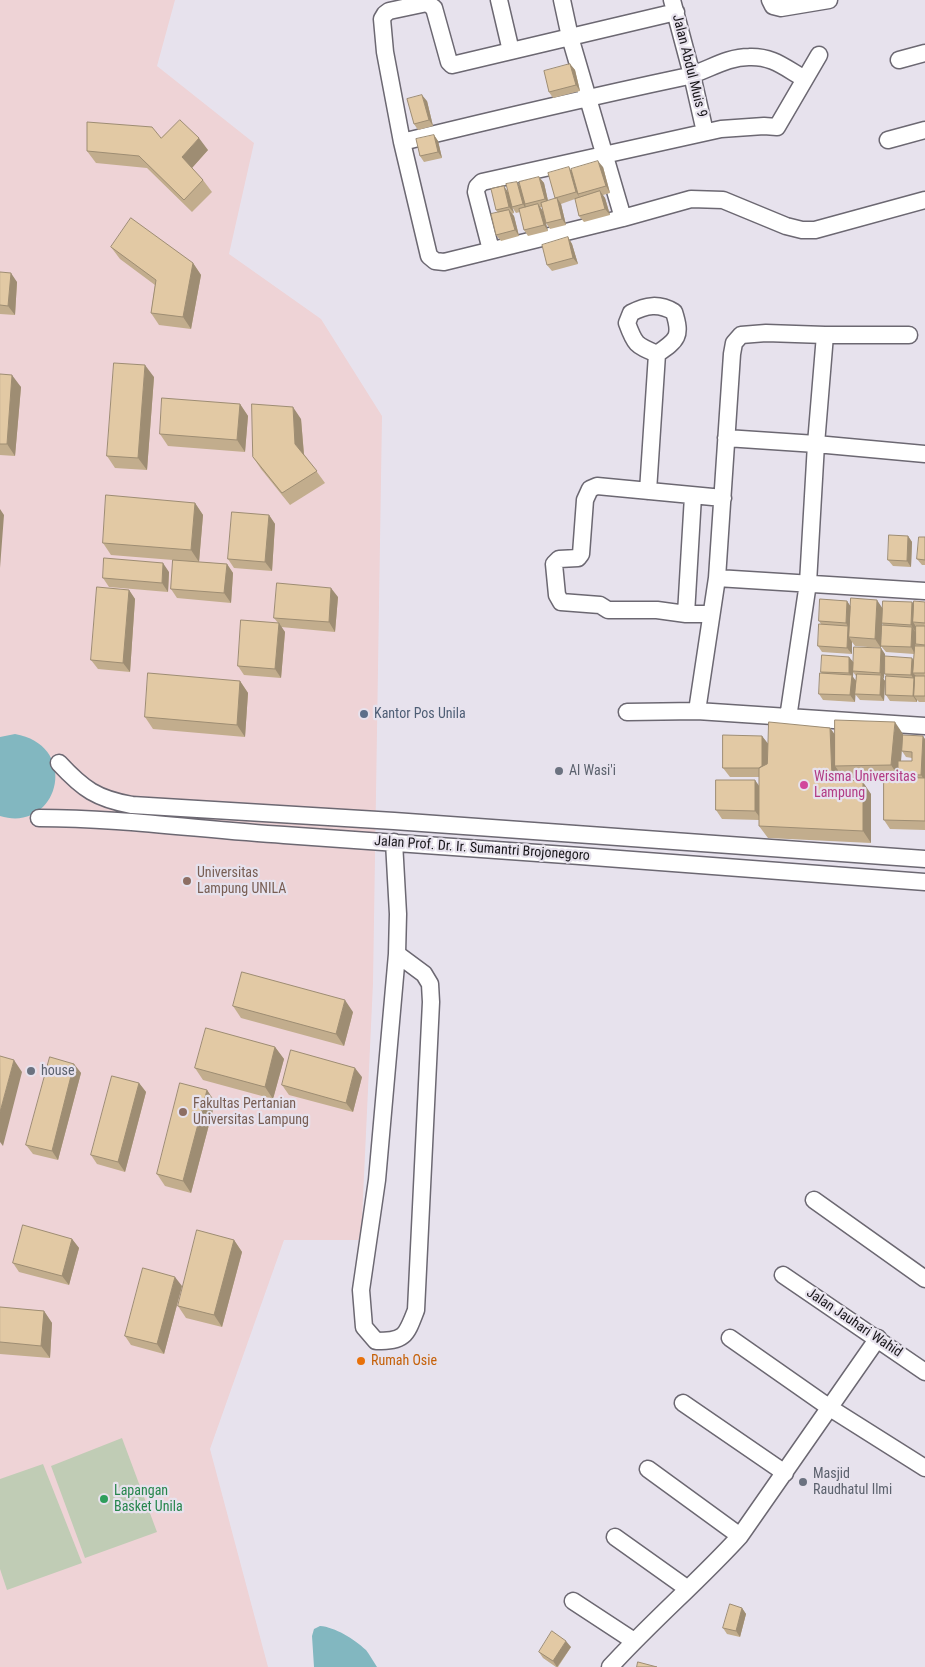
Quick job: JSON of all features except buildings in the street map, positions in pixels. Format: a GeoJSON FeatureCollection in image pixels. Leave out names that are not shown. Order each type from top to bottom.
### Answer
{"type":"FeatureCollection","features":[{"type":"Feature","properties":{"kind":"street"},"geometry":{"type":"LineString","coordinates":[[499,0],[511,51]]}},
{"type":"Feature","properties":{"kind":"street"},"geometry":{"type":"LineString","coordinates":[[562,0],[570,37],[623,218]]}},
{"type":"Feature","properties":{"kind":"street"},"geometry":{"type":"LineString","coordinates":[[770,0],[773,6],[781,8],[829,0]]}},
{"type":"Feature","properties":{"kind":"street"},"geometry":{"type":"LineString","coordinates":[[674,6],[570,37],[452,65],[449,62],[432,5],[427,3],[385,14],[382,19],[385,52],[402,142],[429,256],[435,261],[444,262],[623,218],[691,199],[717,199],[786,226],[802,230],[815,230],[925,200]]}},
{"type":"Feature","properties":{"kind":"street","name":"Jalan Abdul Muis 9"},"geometry":{"type":"LineString","coordinates":[[674,6],[705,132]]}},
{"type":"Feature","properties":{"kind":"street"},"geometry":{"type":"LineString","coordinates":[[899,60],[925,53]]}},
{"type":"Feature","properties":{"kind":"street"},"geometry":{"type":"LineString","coordinates":[[491,250],[476,192],[479,184],[482,182],[721,129],[777,127],[819,55]]}},
{"type":"Feature","properties":{"kind":"street"},"geometry":{"type":"LineString","coordinates":[[402,142],[587,97],[692,75],[731,60],[749,57],[771,59],[805,79]]}},
{"type":"Feature","properties":{"kind":"street"},"geometry":{"type":"LineString","coordinates":[[888,140],[925,130]]}},
{"type":"Feature","properties":{"kind":"street"},"geometry":{"type":"LineString","coordinates":[[697,711],[717,578],[734,343],[741,336],[766,333],[825,336],[909,335]]}},
{"type":"Feature","properties":{"kind":"street"},"geometry":{"type":"LineString","coordinates":[[788,718],[808,583],[816,444],[825,336]]}},
{"type":"Feature","properties":{"kind":"street"},"geometry":{"type":"LineString","coordinates":[[648,491],[657,354]]}},
{"type":"Feature","properties":{"kind":"street"},"geometry":{"type":"LineString","coordinates":[[726,438],[925,454]]}},
{"type":"Feature","properties":{"kind":"street"},"geometry":{"type":"LineString","coordinates":[[711,614],[686,614],[657,610],[608,610],[600,605],[561,602],[557,595],[554,564],[559,559],[578,558],[582,554],[585,500],[590,489],[597,486],[723,498]]}},
{"type":"Feature","properties":{"kind":"street"},"geometry":{"type":"LineString","coordinates":[[686,614],[693,496]]}},
{"type":"Feature","properties":{"kind":"street"},"geometry":{"type":"LineString","coordinates":[[717,578],[925,591]]}},
{"type":"Feature","properties":{"kind":"street"},"geometry":{"type":"LineString","coordinates":[[627,712],[697,711],[925,726]]}},
{"type":"Feature","properties":{"kind":"street","name":"Jalan Prof. Dr. Ir. Sumantri Brojonegoro"},"geometry":{"type":"LineString","coordinates":[[59,763],[94,794],[132,805],[394,821],[925,859]]}},
{"type":"Feature","properties":{"kind":"street","name":"Jalan Prof. Dr. Ir. Sumantri Brojonegoro"},"geometry":{"type":"LineString","coordinates":[[39,818],[86,818],[230,832],[394,842],[925,882]]}},
{"type":"Feature","properties":{"kind":"street"},"geometry":{"type":"LineString","coordinates":[[614,858],[616,838]]}},
{"type":"Feature","properties":{"kind":"street"},"geometry":{"type":"LineString","coordinates":[[394,842],[398,914],[397,954],[377,1180],[361,1290],[364,1327],[376,1341],[395,1341],[408,1332],[416,1310],[431,1002],[430,984],[424,974],[397,954]]}},
{"type":"Feature","properties":{"kind":"street"},"geometry":{"type":"LineString","coordinates":[[814,1200],[925,1279]]}},
{"type":"Feature","properties":{"kind":"street","name":"Jalan Jauhari Wahid"},"geometry":{"type":"LineString","coordinates":[[783,1275],[878,1338],[925,1372]]}},
{"type":"Feature","properties":{"kind":"street"},"geometry":{"type":"LineString","coordinates":[[730,1338],[830,1408],[925,1468]]}},
{"type":"Feature","properties":{"kind":"street"},"geometry":{"type":"LineString","coordinates":[[610,1667],[740,1536],[786,1473],[878,1338]]}},
{"type":"Feature","properties":{"kind":"street"},"geometry":{"type":"LineString","coordinates":[[683,1404],[786,1473]]}},
{"type":"Feature","properties":{"kind":"street"},"geometry":{"type":"LineString","coordinates":[[648,1469],[740,1536]]}},
{"type":"Feature","properties":{"kind":"street"},"geometry":{"type":"LineString","coordinates":[[615,1537],[688,1589]]}},
{"type":"Feature","properties":{"kind":"street"},"geometry":{"type":"LineString","coordinates":[[573,1601],[634,1641]]}},
{"type":"Feature","properties":{"kind":"shaded area","name":"Universitas Lampung UNILA"},"geometry":{"type":"Polygon","coordinates":[[[0,0],[175,0],[157,66],[254,143],[229,254],[321,319],[382,416],[373,983],[361,1240],[284,1240],[210,1449],[268,1667],[0,1667],[0,0]]]}},
{"type":"Feature","properties":{"kind":"green space","name":"Lapangan Basket Unila"},"geometry":{"type":"Polygon","coordinates":[[[122,1438],[157,1532],[85,1558],[51,1466],[122,1438]]]}},
{"type":"Feature","properties":{"kind":"green space"},"geometry":{"type":"Polygon","coordinates":[[[43,1464],[82,1563],[7,1590],[0,1569],[0,1479],[43,1464]]]}},
{"type":"Feature","properties":{"kind":"water"},"geometry":{"type":"Polygon","coordinates":[[[15,734],[36,742],[49,754],[55,770],[54,786],[48,801],[36,812],[20,818],[0,816],[0,737],[15,734]]]}},
{"type":"Feature","properties":{"kind":"water"},"geometry":{"type":"Polygon","coordinates":[[[320,1626],[338,1631],[356,1642],[366,1650],[377,1667],[314,1667],[312,1636],[314,1629],[320,1626]]]}},
{"type":"Feature","properties":{"kind":"place","name":"Kantor Pos Unila"},"geometry":{"type":"Point","coordinates":[364,714]}},
{"type":"Feature","properties":{"kind":"place","name":"Al Wasi'i"},"geometry":{"type":"Point","coordinates":[559,771]}},
{"type":"Feature","properties":{"kind":"place","name":"Wisma Universitas Lampung"},"geometry":{"type":"Point","coordinates":[804,785]}},
{"type":"Feature","properties":{"kind":"place","name":"Universitas Lampung UNILA"},"geometry":{"type":"Point","coordinates":[187,881]}},
{"type":"Feature","properties":{"kind":"place","name":"house"},"geometry":{"type":"Point","coordinates":[31,1071]}},
{"type":"Feature","properties":{"kind":"place","name":"Fakultas Pertanian Universitas Lampung"},"geometry":{"type":"Point","coordinates":[183,1112]}},
{"type":"Feature","properties":{"kind":"place","name":"Rumah Osie"},"geometry":{"type":"Point","coordinates":[361,1361]}},
{"type":"Feature","properties":{"kind":"place","name":"Masjid Raudhatul Ilmi"},"geometry":{"type":"Point","coordinates":[803,1482]}},
{"type":"Feature","properties":{"kind":"place","name":"Lapangan Basket Unila"},"geometry":{"type":"Point","coordinates":[104,1499]}}]}
